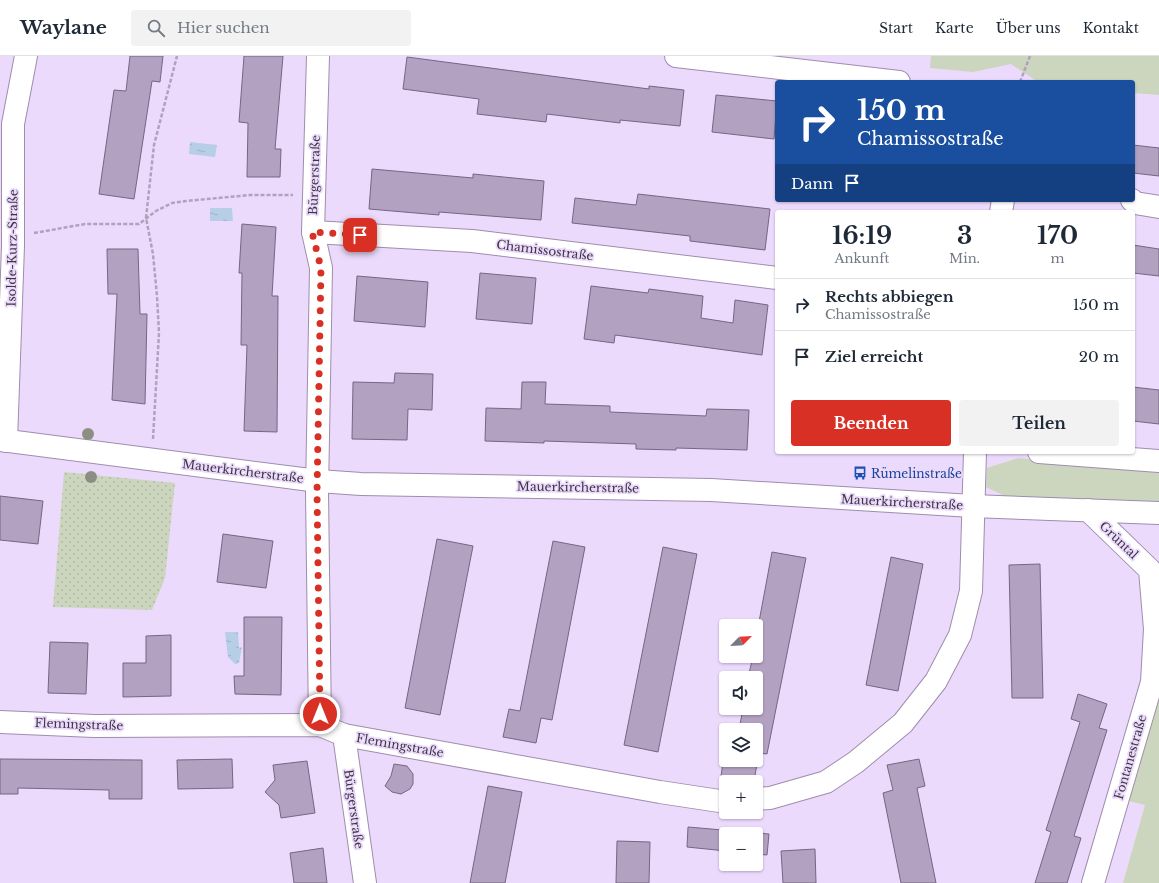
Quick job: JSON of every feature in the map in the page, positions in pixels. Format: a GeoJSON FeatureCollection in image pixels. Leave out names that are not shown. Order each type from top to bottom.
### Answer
{"type":"FeatureCollection","features":[{"type":"Feature","properties":{"kind":"street","name":"Isolde-Kurz-Straße"},"geometry":{"type":"LineString","coordinates":[[3,441],[13,246],[13,124],[26,56]]}},
{"type":"Feature","properties":{"kind":"street","name":"Bürgerstraße"},"geometry":{"type":"LineString","coordinates":[[318,56],[312,232],[321,268],[318,481],[320,725]]}},
{"type":"Feature","properties":{"kind":"street"},"geometry":{"type":"LineString","coordinates":[[676,56],[882,80]]}},
{"type":"Feature","properties":{"kind":"street"},"geometry":{"type":"LineString","coordinates":[[1134,202],[1135,204],[1159,207]]}},
{"type":"Feature","properties":{"kind":"street","name":"Chamissostraße"},"geometry":{"type":"LineString","coordinates":[[312,232],[472,241],[775,278]]}},
{"type":"Feature","properties":{"kind":"street","name":"Mauerkircherstraße"},"geometry":{"type":"LineString","coordinates":[[3,441],[318,481],[361,484],[711,490],[972,506],[1159,513]]}},
{"type":"Feature","properties":{"kind":"street"},"geometry":{"type":"LineString","coordinates":[[763,798],[770,798],[826,782],[856,762],[903,723],[936,681],[960,635],[970,591],[975,454]]}},
{"type":"Feature","properties":{"kind":"street"},"geometry":{"type":"LineString","coordinates":[[1066,454],[1159,461]]}},
{"type":"Feature","properties":{"kind":"street","name":"Grüntal"},"geometry":{"type":"LineString","coordinates":[[1088,510],[1154,564],[1157,630]]}},
{"type":"Feature","properties":{"kind":"street","name":"Fontanestraße"},"geometry":{"type":"LineString","coordinates":[[1093,883],[1152,682],[1157,630]]}},
{"type":"Feature","properties":{"kind":"street","name":"Flemingstraße"},"geometry":{"type":"LineString","coordinates":[[0,722],[94,726],[320,725],[344,735],[660,792],[719,801]]}},
{"type":"Feature","properties":{"kind":"street","name":"Bürgerstraße"},"geometry":{"type":"LineString","coordinates":[[344,735],[365,883]]}},
{"type":"Feature","properties":{"kind":"path"},"geometry":{"type":"LineString","coordinates":[[151,460],[156,402],[159,333],[158,296],[154,261],[146,218],[154,145],[178,56]]}},
{"type":"Feature","properties":{"kind":"path"},"geometry":{"type":"LineString","coordinates":[[1021,80],[1030,56]]}},
{"type":"Feature","properties":{"kind":"path"},"geometry":{"type":"LineString","coordinates":[[13,246],[24,237],[43,231],[85,224],[139,224],[156,211],[172,203],[250,194],[314,195]]}},
{"type":"Feature","properties":{"kind":"green space"},"geometry":{"type":"Polygon","coordinates":[[[931,56],[1159,56],[1159,95],[1135,93],[1135,80],[1035,80],[1011,64],[973,72],[930,68],[931,56]]]}},
{"type":"Feature","properties":{"kind":"green space"},"geometry":{"type":"Polygon","coordinates":[[[1018,458],[1159,473],[1159,501],[1013,500],[986,487],[987,468],[1018,458]]]}},
{"type":"Feature","properties":{"kind":"green space"},"geometry":{"type":"Polygon","coordinates":[[[64,472],[175,483],[165,578],[152,610],[53,607],[64,472]]]}},
{"type":"Feature","properties":{"kind":"green space"},"geometry":{"type":"Polygon","coordinates":[[[1159,698],[1159,883],[1123,883],[1145,805],[1129,801],[1159,698]]]}},
{"type":"Feature","properties":{"kind":"water"},"geometry":{"type":"Polygon","coordinates":[[[190,142],[217,145],[215,157],[189,154],[190,142]]]}},
{"type":"Feature","properties":{"kind":"water"},"geometry":{"type":"Polygon","coordinates":[[[210,208],[232,208],[233,221],[210,221],[210,208]]]}},
{"type":"Feature","properties":{"kind":"water"},"geometry":{"type":"Polygon","coordinates":[[[225,632],[238,632],[239,648],[242,647],[239,663],[235,664],[228,657],[225,632]]]}},
{"type":"Feature","properties":{"kind":"building"},"geometry":{"type":"Polygon","coordinates":[[[130,56],[163,56],[160,82],[152,81],[134,199],[99,194],[114,90],[126,91],[130,56]]]}},
{"type":"Feature","properties":{"kind":"building"},"geometry":{"type":"Polygon","coordinates":[[[244,56],[283,56],[275,149],[281,149],[280,177],[247,177],[248,123],[239,122],[244,56]]]}},
{"type":"Feature","properties":{"kind":"building"},"geometry":{"type":"Polygon","coordinates":[[[407,57],[649,89],[649,86],[684,90],[680,126],[620,120],[620,123],[547,114],[546,122],[477,114],[479,99],[403,89],[407,57]]]}},
{"type":"Feature","properties":{"kind":"building"},"geometry":{"type":"Polygon","coordinates":[[[716,95],[775,101],[774,139],[712,132],[716,95]]]}},
{"type":"Feature","properties":{"kind":"building"},"geometry":{"type":"Polygon","coordinates":[[[1135,145],[1159,148],[1159,176],[1135,173],[1135,145]]]}},
{"type":"Feature","properties":{"kind":"building"},"geometry":{"type":"Polygon","coordinates":[[[372,169],[473,178],[473,174],[544,181],[541,220],[439,212],[439,215],[369,209],[372,169]]]}},
{"type":"Feature","properties":{"kind":"building"},"geometry":{"type":"Polygon","coordinates":[[[638,194],[770,209],[765,250],[690,241],[690,236],[572,223],[575,198],[636,205],[638,194]]]}},
{"type":"Feature","properties":{"kind":"building"},"geometry":{"type":"Polygon","coordinates":[[[242,224],[276,227],[272,296],[278,296],[277,432],[244,431],[247,345],[241,345],[242,273],[239,273],[242,224]]]}},
{"type":"Feature","properties":{"kind":"building"},"geometry":{"type":"Polygon","coordinates":[[[1135,245],[1159,249],[1159,276],[1135,273],[1135,245]]]}},
{"type":"Feature","properties":{"kind":"building"},"geometry":{"type":"Polygon","coordinates":[[[107,249],[138,249],[140,314],[147,314],[145,404],[112,400],[117,294],[108,294],[107,249]]]}},
{"type":"Feature","properties":{"kind":"building"},"geometry":{"type":"Polygon","coordinates":[[[480,273],[536,278],[532,324],[476,319],[480,273]]]}},
{"type":"Feature","properties":{"kind":"building"},"geometry":{"type":"Polygon","coordinates":[[[357,276],[428,282],[425,327],[354,321],[357,276]]]}},
{"type":"Feature","properties":{"kind":"building"},"geometry":{"type":"Polygon","coordinates":[[[591,286],[648,293],[649,289],[703,296],[701,318],[733,323],[735,300],[768,305],[762,355],[615,335],[614,343],[584,339],[591,286]]]}},
{"type":"Feature","properties":{"kind":"building"},"geometry":{"type":"Polygon","coordinates":[[[395,373],[433,374],[432,410],[408,409],[407,440],[352,439],[353,382],[394,383],[395,373]]]}},
{"type":"Feature","properties":{"kind":"building"},"geometry":{"type":"Polygon","coordinates":[[[522,382],[546,382],[545,404],[610,406],[610,412],[706,416],[707,409],[749,410],[747,450],[676,448],[676,450],[636,449],[636,444],[485,441],[486,408],[521,409],[522,382]]]}},
{"type":"Feature","properties":{"kind":"building"},"geometry":{"type":"Polygon","coordinates":[[[1135,387],[1159,390],[1159,424],[1135,421],[1135,387]]]}},
{"type":"Feature","properties":{"kind":"building"},"geometry":{"type":"Polygon","coordinates":[[[0,496],[43,501],[38,544],[0,540],[0,496]]]}},
{"type":"Feature","properties":{"kind":"building"},"geometry":{"type":"Polygon","coordinates":[[[223,534],[273,541],[266,588],[217,582],[223,534]]]}},
{"type":"Feature","properties":{"kind":"building"},"geometry":{"type":"Polygon","coordinates":[[[437,539],[473,546],[440,715],[405,708],[437,539]]]}},
{"type":"Feature","properties":{"kind":"building"},"geometry":{"type":"Polygon","coordinates":[[[553,541],[585,547],[552,720],[541,718],[536,743],[503,737],[509,709],[520,711],[553,541]]]}},
{"type":"Feature","properties":{"kind":"building"},"geometry":{"type":"Polygon","coordinates":[[[663,547],[697,554],[658,752],[624,745],[663,547]]]}},
{"type":"Feature","properties":{"kind":"building"},"geometry":{"type":"Polygon","coordinates":[[[772,552],[806,558],[767,754],[763,754],[763,723],[740,723],[742,715],[763,715],[763,671],[750,671],[751,663],[763,663],[763,619],[760,619],[772,552]]]}},
{"type":"Feature","properties":{"kind":"building"},"geometry":{"type":"Polygon","coordinates":[[[891,557],[923,564],[898,691],[866,685],[891,557]]]}},
{"type":"Feature","properties":{"kind":"building"},"geometry":{"type":"Polygon","coordinates":[[[1040,564],[1043,698],[1012,698],[1009,565],[1040,564]]]}},
{"type":"Feature","properties":{"kind":"building"},"geometry":{"type":"Polygon","coordinates":[[[244,617],[282,617],[281,695],[235,694],[234,676],[244,676],[244,617]]]}},
{"type":"Feature","properties":{"kind":"building"},"geometry":{"type":"Polygon","coordinates":[[[171,635],[171,696],[123,697],[123,663],[146,663],[146,636],[171,635]]]}},
{"type":"Feature","properties":{"kind":"building"},"geometry":{"type":"Polygon","coordinates":[[[50,642],[88,643],[86,694],[48,693],[50,642]]]}},
{"type":"Feature","properties":{"kind":"building"},"geometry":{"type":"Polygon","coordinates":[[[1078,694],[1107,704],[1099,728],[1107,730],[1074,836],[1081,838],[1067,883],[1035,883],[1051,832],[1046,830],[1080,722],[1071,719],[1078,694]]]}},
{"type":"Feature","properties":{"kind":"building"},"geometry":{"type":"Polygon","coordinates":[[[0,759],[142,760],[142,799],[109,799],[109,790],[18,788],[18,794],[0,794],[0,759]]]}},
{"type":"Feature","properties":{"kind":"building"},"geometry":{"type":"Polygon","coordinates":[[[232,759],[233,788],[178,789],[177,760],[232,759]]]}},
{"type":"Feature","properties":{"kind":"building"},"geometry":{"type":"Polygon","coordinates":[[[919,759],[925,786],[917,788],[936,883],[901,883],[883,793],[893,790],[887,765],[919,759]]]}},
{"type":"Feature","properties":{"kind":"building"},"geometry":{"type":"Polygon","coordinates":[[[307,761],[315,813],[281,818],[279,805],[265,792],[275,780],[273,765],[307,761]]]}},
{"type":"Feature","properties":{"kind":"building"},"geometry":{"type":"Polygon","coordinates":[[[394,764],[407,766],[413,774],[413,784],[410,789],[401,794],[392,792],[385,786],[391,776],[394,764]]]}},
{"type":"Feature","properties":{"kind":"building"},"geometry":{"type":"Polygon","coordinates":[[[722,767],[756,767],[755,775],[721,775],[722,767]]]}},
{"type":"Feature","properties":{"kind":"building"},"geometry":{"type":"Polygon","coordinates":[[[488,786],[522,792],[505,883],[470,883],[488,786]]]}},
{"type":"Feature","properties":{"kind":"building"},"geometry":{"type":"Polygon","coordinates":[[[688,827],[719,830],[719,850],[687,847],[688,827]]]}},
{"type":"Feature","properties":{"kind":"building"},"geometry":{"type":"Polygon","coordinates":[[[763,833],[769,834],[767,855],[763,855],[763,833]]]}},
{"type":"Feature","properties":{"kind":"building"},"geometry":{"type":"Polygon","coordinates":[[[617,841],[650,842],[649,883],[616,883],[617,841]]]}},
{"type":"Feature","properties":{"kind":"building"},"geometry":{"type":"Polygon","coordinates":[[[323,848],[327,883],[294,883],[290,853],[323,848]]]}},
{"type":"Feature","properties":{"kind":"building"},"geometry":{"type":"Polygon","coordinates":[[[815,849],[816,883],[783,883],[781,851],[815,849]]]}},
{"type":"Feature","properties":{"kind":"place","name":"Rümelinstraße"},"geometry":{"type":"Point","coordinates":[860,473]}},
{"type":"Feature","properties":{"kind":"route"},"geometry":{"type":"LineString","coordinates":[[320,714],[317,492],[321,268],[312,232],[360,235]]}}]}
